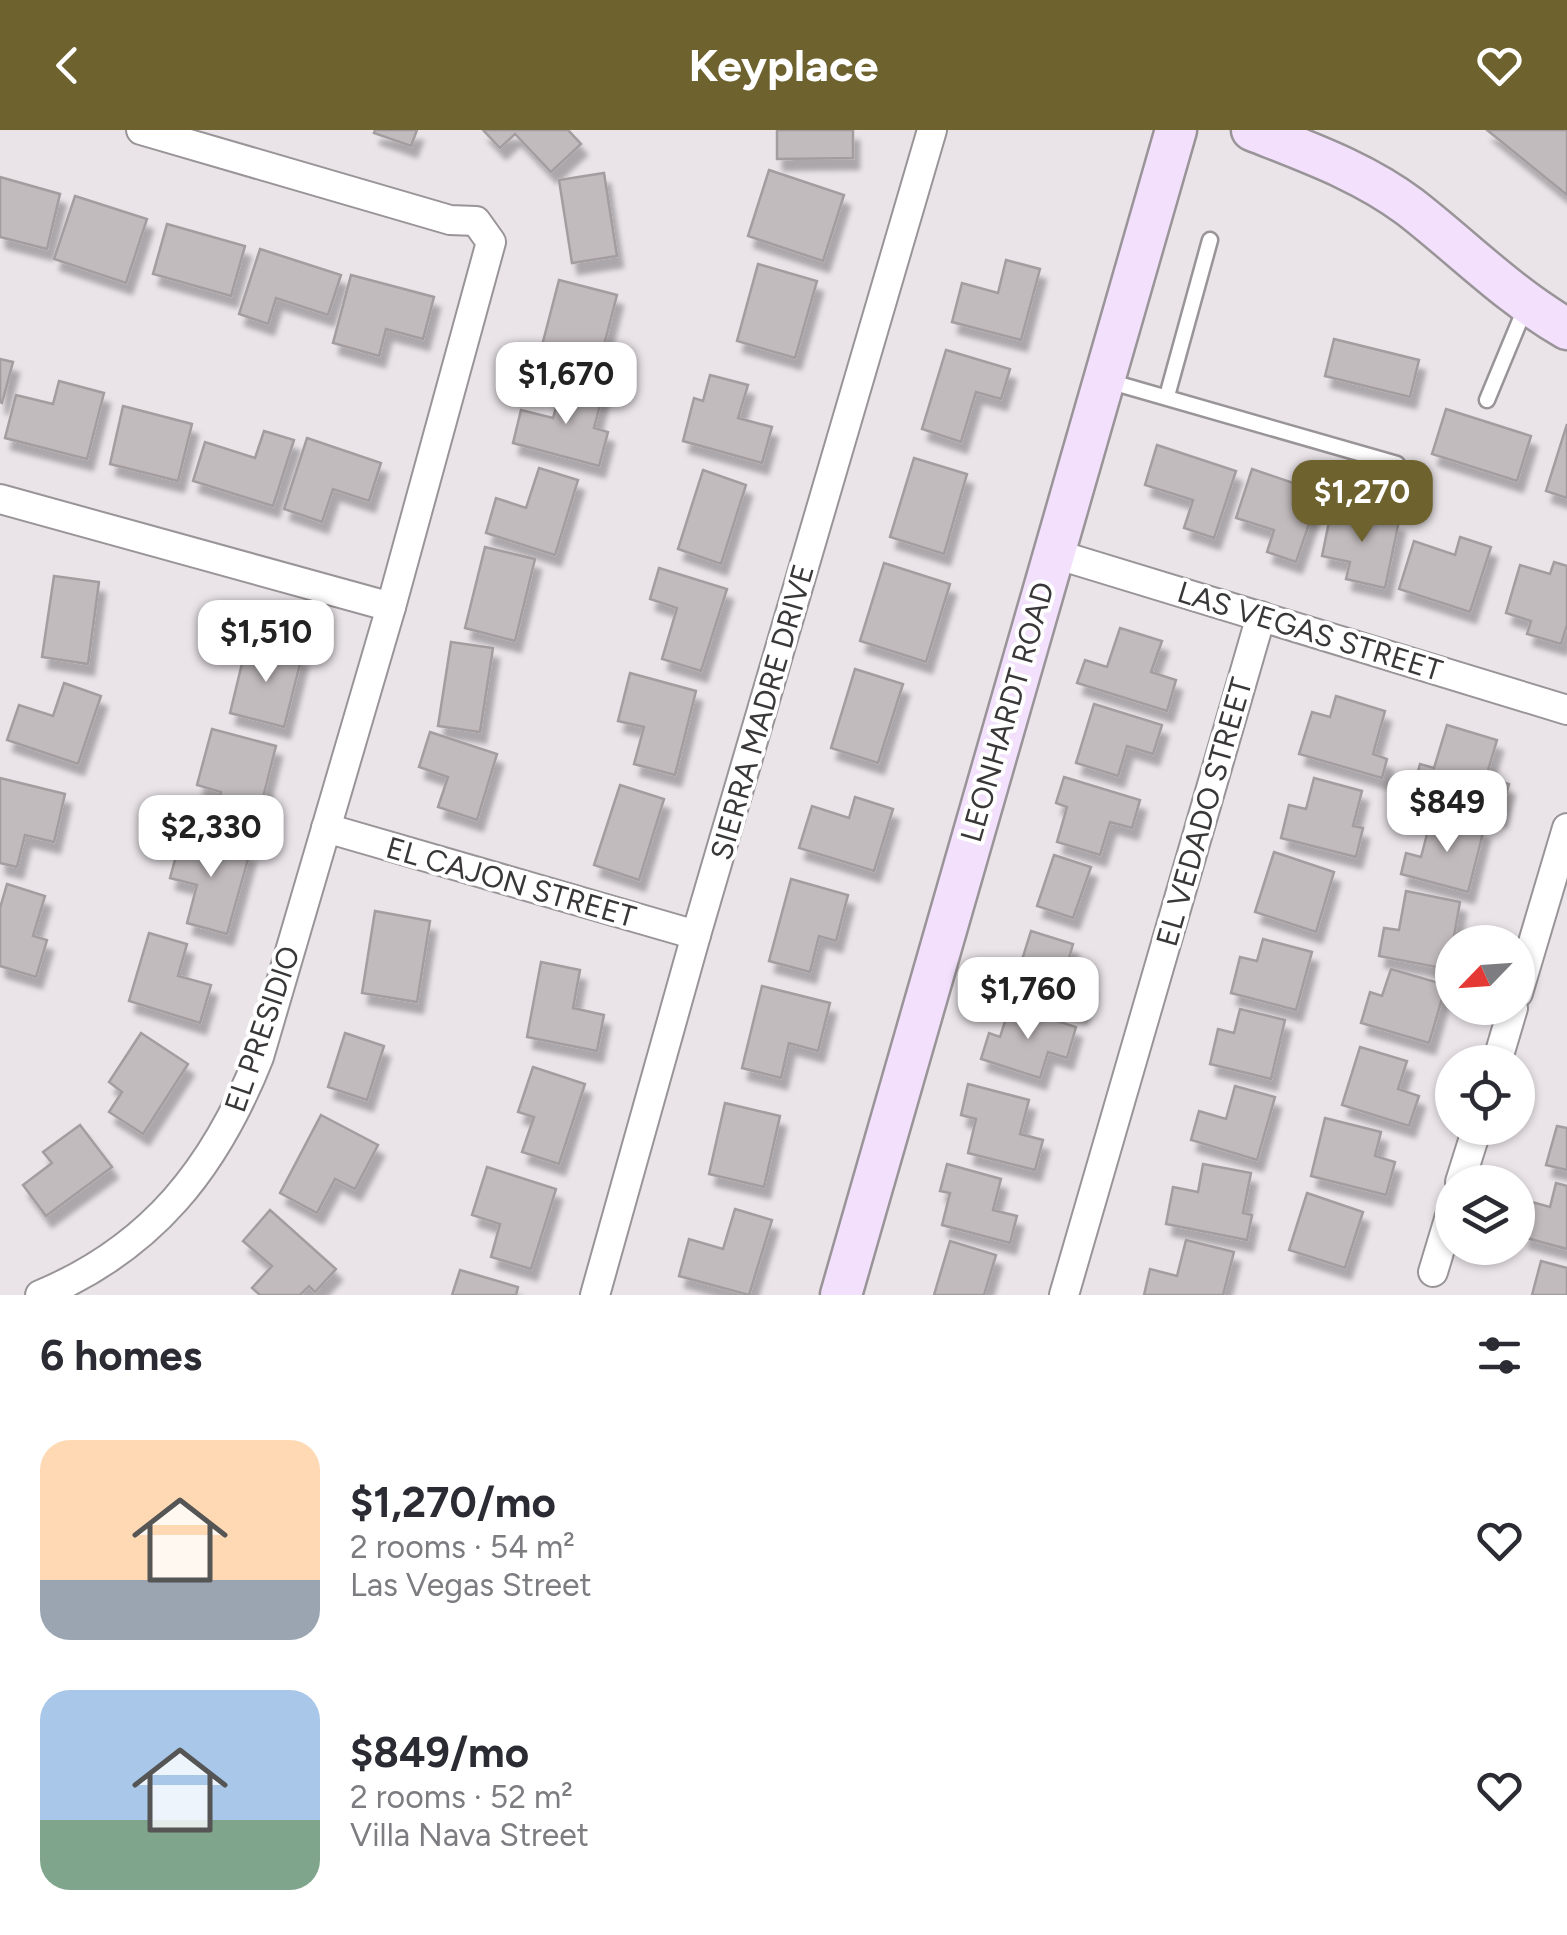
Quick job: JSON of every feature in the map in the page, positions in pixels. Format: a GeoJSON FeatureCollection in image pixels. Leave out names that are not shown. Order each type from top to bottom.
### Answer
{"type":"FeatureCollection","features":[{"type":"Feature","properties":{"kind":"street","name":"EL PRESIDIO"},"geometry":{"type":"LineString","coordinates":[[54,1292],[110,1260],[147,1229],[180,1195],[222,1137],[243,1098],[259,1057],[391,607],[491,242],[476,221],[450,220],[141,130]]}},
{"type":"Feature","properties":{"kind":"street","name":"SIERRA MADRE DRIVE"},"geometry":{"type":"LineString","coordinates":[[595,1295],[696,935],[932,130]]}},
{"type":"Feature","properties":{"kind":"street","name":"LEONHARDT ROAD"},"geometry":{"type":"LineString","coordinates":[[841,1295],[1176,130]]}},
{"type":"Feature","properties":{"kind":"street"},"geometry":{"type":"LineString","coordinates":[[1252,130],[1338,164],[1375,184],[1410,208],[1526,305],[1567,329]]}},
{"type":"Feature","properties":{"kind":"street"},"geometry":{"type":"LineString","coordinates":[[1,503],[391,607]]}},
{"type":"Feature","properties":{"kind":"street","name":"LAS VEGAS STREET"},"geometry":{"type":"LineString","coordinates":[[1052,553],[1567,710]]}},
{"type":"Feature","properties":{"kind":"street","name":"EL VEDADO STREET"},"geometry":{"type":"LineString","coordinates":[[1064,1295],[1260,616]]}},
{"type":"Feature","properties":{"kind":"street","name":"EL CAJON STREET"},"geometry":{"type":"LineString","coordinates":[[326,828],[696,935]]}},
{"type":"Feature","properties":{"kind":"street"},"geometry":{"type":"LineString","coordinates":[[1535,936],[1567,828]]}},
{"type":"Feature","properties":{"kind":"street"},"geometry":{"type":"LineString","coordinates":[[1434,1272],[1436,1265]]}},
{"type":"Feature","properties":{"kind":"lane"},"geometry":{"type":"LineString","coordinates":[[1167,396],[1210,240]]}},
{"type":"Feature","properties":{"kind":"lane"},"geometry":{"type":"LineString","coordinates":[[1487,400],[1526,305]]}},
{"type":"Feature","properties":{"kind":"lane"},"geometry":{"type":"LineString","coordinates":[[1103,380],[1397,464]]}},
{"type":"Feature","properties":{"kind":"building"},"geometry":{"type":"Polygon","coordinates":[[[417,130],[411,146],[374,133],[417,130]]]}},
{"type":"Feature","properties":{"kind":"building"},"geometry":{"type":"Polygon","coordinates":[[[483,130],[568,130],[581,144],[551,172],[515,134],[500,148],[483,130]]]}},
{"type":"Feature","properties":{"kind":"building"},"geometry":{"type":"Polygon","coordinates":[[[777,130],[853,130],[853,158],[777,159],[777,130]]]}},
{"type":"Feature","properties":{"kind":"building"},"geometry":{"type":"Polygon","coordinates":[[[1487,130],[1567,130],[1567,195],[1487,130]]]}},
{"type":"Feature","properties":{"kind":"building"},"geometry":{"type":"Polygon","coordinates":[[[769,170],[844,195],[823,261],[748,236],[769,170]]]}},
{"type":"Feature","properties":{"kind":"building"},"geometry":{"type":"Polygon","coordinates":[[[604,173],[617,256],[572,263],[559,180],[604,173]]]}},
{"type":"Feature","properties":{"kind":"building"},"geometry":{"type":"Polygon","coordinates":[[[0,177],[60,194],[47,249],[0,237],[0,177]]]}},
{"type":"Feature","properties":{"kind":"building"},"geometry":{"type":"Polygon","coordinates":[[[75,196],[147,219],[126,283],[54,259],[75,196]]]}},
{"type":"Feature","properties":{"kind":"building"},"geometry":{"type":"Polygon","coordinates":[[[167,224],[245,246],[231,296],[153,274],[167,224]]]}},
{"type":"Feature","properties":{"kind":"building"},"geometry":{"type":"Polygon","coordinates":[[[260,249],[341,275],[328,315],[276,298],[268,324],[239,314],[260,249]]]}},
{"type":"Feature","properties":{"kind":"building"},"geometry":{"type":"Polygon","coordinates":[[[1006,260],[1040,269],[1021,340],[952,322],[962,283],[998,293],[1006,260]]]}},
{"type":"Feature","properties":{"kind":"building"},"geometry":{"type":"Polygon","coordinates":[[[758,264],[817,281],[795,358],[737,341],[758,264]]]}},
{"type":"Feature","properties":{"kind":"building"},"geometry":{"type":"Polygon","coordinates":[[[351,275],[434,297],[423,339],[386,329],[379,356],[333,343],[351,275]]]}},
{"type":"Feature","properties":{"kind":"building"},"geometry":{"type":"Polygon","coordinates":[[[559,280],[617,295],[596,376],[538,361],[559,280]]]}},
{"type":"Feature","properties":{"kind":"building"},"geometry":{"type":"Polygon","coordinates":[[[1334,339],[1419,360],[1410,397],[1325,376],[1334,339]]]}},
{"type":"Feature","properties":{"kind":"building"},"geometry":{"type":"Polygon","coordinates":[[[946,350],[1010,369],[1001,399],[976,392],[961,442],[922,429],[946,350]]]}},
{"type":"Feature","properties":{"kind":"building"},"geometry":{"type":"Polygon","coordinates":[[[0,359],[13,362],[2,403],[0,402],[0,359]]]}},
{"type":"Feature","properties":{"kind":"building"},"geometry":{"type":"Polygon","coordinates":[[[710,375],[748,385],[738,418],[772,427],[762,463],[683,441],[694,398],[703,401],[710,375]]]}},
{"type":"Feature","properties":{"kind":"building"},"geometry":{"type":"Polygon","coordinates":[[[59,381],[104,393],[87,459],[5,438],[16,395],[53,404],[59,381]]]}},
{"type":"Feature","properties":{"kind":"building"},"geometry":{"type":"Polygon","coordinates":[[[563,382],[603,393],[594,428],[608,432],[599,466],[513,443],[521,410],[553,418],[563,382]]]}},
{"type":"Feature","properties":{"kind":"building"},"geometry":{"type":"Polygon","coordinates":[[[123,406],[192,424],[178,481],[110,464],[123,406]]]}},
{"type":"Feature","properties":{"kind":"building"},"geometry":{"type":"Polygon","coordinates":[[[1446,409],[1531,436],[1517,481],[1432,454],[1446,409]]]}},
{"type":"Feature","properties":{"kind":"building"},"geometry":{"type":"Polygon","coordinates":[[[1567,424],[1567,498],[1546,491],[1567,424]]]}},
{"type":"Feature","properties":{"kind":"building"},"geometry":{"type":"Polygon","coordinates":[[[264,431],[294,440],[273,506],[193,481],[205,442],[255,458],[264,431]]]}},
{"type":"Feature","properties":{"kind":"building"},"geometry":{"type":"Polygon","coordinates":[[[307,438],[381,463],[369,501],[333,489],[322,522],[284,509],[307,438]]]}},
{"type":"Feature","properties":{"kind":"building"},"geometry":{"type":"Polygon","coordinates":[[[1157,445],[1236,471],[1214,538],[1184,528],[1193,500],[1145,485],[1157,445]]]}},
{"type":"Feature","properties":{"kind":"building"},"geometry":{"type":"Polygon","coordinates":[[[914,458],[967,474],[944,554],[890,537],[914,458]]]}},
{"type":"Feature","properties":{"kind":"building"},"geometry":{"type":"Polygon","coordinates":[[[539,468],[578,480],[555,555],[486,533],[496,498],[526,508],[539,468]]]}},
{"type":"Feature","properties":{"kind":"building"},"geometry":{"type":"Polygon","coordinates":[[[1252,469],[1320,492],[1296,562],[1267,552],[1274,530],[1236,518],[1252,469]]]}},
{"type":"Feature","properties":{"kind":"building"},"geometry":{"type":"Polygon","coordinates":[[[703,470],[746,485],[721,564],[678,549],[703,470]]]}},
{"type":"Feature","properties":{"kind":"building"},"geometry":{"type":"Polygon","coordinates":[[[1332,507],[1399,521],[1385,588],[1346,579],[1350,562],[1322,556],[1332,507]]]}},
{"type":"Feature","properties":{"kind":"building"},"geometry":{"type":"Polygon","coordinates":[[[1460,537],[1491,547],[1470,612],[1399,589],[1414,541],[1455,555],[1460,537]]]}},
{"type":"Feature","properties":{"kind":"building"},"geometry":{"type":"Polygon","coordinates":[[[485,547],[535,559],[515,641],[465,628],[485,547]]]}},
{"type":"Feature","properties":{"kind":"building"},"geometry":{"type":"Polygon","coordinates":[[[1554,562],[1567,566],[1567,625],[1561,644],[1527,634],[1531,621],[1506,613],[1520,565],[1550,574],[1554,562]]]}},
{"type":"Feature","properties":{"kind":"building"},"geometry":{"type":"Polygon","coordinates":[[[884,563],[950,584],[926,662],[860,641],[884,563]]]}},
{"type":"Feature","properties":{"kind":"building"},"geometry":{"type":"Polygon","coordinates":[[[659,568],[727,589],[701,671],[662,659],[677,608],[650,599],[659,568]]]}},
{"type":"Feature","properties":{"kind":"building"},"geometry":{"type":"Polygon","coordinates":[[[54,576],[99,582],[88,664],[42,657],[54,576]]]}},
{"type":"Feature","properties":{"kind":"building"},"geometry":{"type":"Polygon","coordinates":[[[1120,628],[1162,641],[1151,672],[1176,680],[1167,711],[1077,683],[1085,660],[1107,667],[1120,628]]]}},
{"type":"Feature","properties":{"kind":"building"},"geometry":{"type":"Polygon","coordinates":[[[451,642],[493,648],[480,732],[438,726],[451,642]]]}},
{"type":"Feature","properties":{"kind":"building"},"geometry":{"type":"Polygon","coordinates":[[[247,643],[302,656],[284,727],[230,713],[247,643]]]}},
{"type":"Feature","properties":{"kind":"building"},"geometry":{"type":"Polygon","coordinates":[[[855,669],[903,684],[878,763],[831,748],[855,669]]]}},
{"type":"Feature","properties":{"kind":"building"},"geometry":{"type":"Polygon","coordinates":[[[630,673],[696,691],[675,775],[634,764],[644,727],[618,721],[630,673]]]}},
{"type":"Feature","properties":{"kind":"building"},"geometry":{"type":"Polygon","coordinates":[[[64,683],[101,696],[78,764],[7,740],[19,705],[53,716],[64,683]]]}},
{"type":"Feature","properties":{"kind":"building"},"geometry":{"type":"Polygon","coordinates":[[[1336,696],[1385,711],[1373,754],[1387,759],[1382,778],[1299,754],[1312,712],[1330,717],[1336,696]]]}},
{"type":"Feature","properties":{"kind":"building"},"geometry":{"type":"Polygon","coordinates":[[[1094,704],[1162,725],[1153,754],[1127,746],[1118,776],[1076,763],[1094,704]]]}},
{"type":"Feature","properties":{"kind":"building"},"geometry":{"type":"Polygon","coordinates":[[[1447,725],[1497,740],[1486,777],[1509,784],[1500,816],[1413,790],[1420,764],[1434,768],[1447,725]]]}},
{"type":"Feature","properties":{"kind":"building"},"geometry":{"type":"Polygon","coordinates":[[[212,729],[276,746],[255,829],[215,818],[221,792],[197,785],[212,729]]]}},
{"type":"Feature","properties":{"kind":"building"},"geometry":{"type":"Polygon","coordinates":[[[430,732],[497,754],[477,820],[438,807],[448,777],[419,767],[430,732]]]}},
{"type":"Feature","properties":{"kind":"building"},"geometry":{"type":"Polygon","coordinates":[[[1064,777],[1140,800],[1132,828],[1110,822],[1100,855],[1057,842],[1067,807],[1056,803],[1064,777]]]}},
{"type":"Feature","properties":{"kind":"building"},"geometry":{"type":"Polygon","coordinates":[[[0,778],[65,794],[54,842],[25,835],[17,867],[0,863],[0,778]]]}},
{"type":"Feature","properties":{"kind":"building"},"geometry":{"type":"Polygon","coordinates":[[[1314,778],[1362,791],[1353,826],[1363,828],[1356,857],[1281,838],[1289,805],[1306,809],[1314,778]]]}},
{"type":"Feature","properties":{"kind":"building"},"geometry":{"type":"Polygon","coordinates":[[[620,785],[664,799],[639,880],[594,865],[620,785]]]}},
{"type":"Feature","properties":{"kind":"building"},"geometry":{"type":"Polygon","coordinates":[[[855,797],[893,809],[874,871],[799,848],[812,806],[849,818],[855,797]]]}},
{"type":"Feature","properties":{"kind":"building"},"geometry":{"type":"Polygon","coordinates":[[[1432,815],[1484,829],[1468,892],[1401,874],[1406,853],[1421,857],[1432,815]]]}},
{"type":"Feature","properties":{"kind":"building"},"geometry":{"type":"Polygon","coordinates":[[[182,834],[250,852],[227,934],[187,923],[197,885],[170,878],[182,834]]]}},
{"type":"Feature","properties":{"kind":"building"},"geometry":{"type":"Polygon","coordinates":[[[1274,852],[1334,872],[1316,932],[1255,912],[1274,852]]]}},
{"type":"Feature","properties":{"kind":"building"},"geometry":{"type":"Polygon","coordinates":[[[1054,855],[1091,867],[1073,918],[1037,906],[1054,855]]]}},
{"type":"Feature","properties":{"kind":"building"},"geometry":{"type":"Polygon","coordinates":[[[791,879],[848,895],[836,941],[819,936],[810,972],[769,961],[791,879]]]}},
{"type":"Feature","properties":{"kind":"building"},"geometry":{"type":"Polygon","coordinates":[[[7,884],[45,896],[33,936],[47,940],[36,977],[0,966],[0,908],[7,884]]]}},
{"type":"Feature","properties":{"kind":"building"},"geometry":{"type":"Polygon","coordinates":[[[1406,891],[1460,902],[1456,925],[1435,925],[1435,967],[1379,956],[1384,928],[1399,930],[1406,891]]]}},
{"type":"Feature","properties":{"kind":"building"},"geometry":{"type":"Polygon","coordinates":[[[375,911],[430,921],[417,1002],[362,993],[375,911]]]}},
{"type":"Feature","properties":{"kind":"building"},"geometry":{"type":"Polygon","coordinates":[[[1031,931],[1073,944],[1064,976],[1090,984],[1081,1013],[1012,992],[1031,931]]]}},
{"type":"Feature","properties":{"kind":"building"},"geometry":{"type":"Polygon","coordinates":[[[149,933],[187,944],[178,976],[211,985],[200,1023],[129,1001],[149,933]]]}},
{"type":"Feature","properties":{"kind":"building"},"geometry":{"type":"Polygon","coordinates":[[[1263,939],[1312,952],[1296,1010],[1231,993],[1240,957],[1257,961],[1263,939]]]}},
{"type":"Feature","properties":{"kind":"building"},"geometry":{"type":"Polygon","coordinates":[[[541,962],[580,970],[573,1008],[604,1015],[597,1051],[527,1037],[541,962]]]}},
{"type":"Feature","properties":{"kind":"building"},"geometry":{"type":"Polygon","coordinates":[[[1391,969],[1435,982],[1435,1023],[1429,1043],[1361,1023],[1370,992],[1382,996],[1391,969]]]}},
{"type":"Feature","properties":{"kind":"building"},"geometry":{"type":"Polygon","coordinates":[[[762,986],[830,1003],[818,1051],[789,1043],[781,1078],[742,1068],[762,986]]]}},
{"type":"Feature","properties":{"kind":"building"},"geometry":{"type":"Polygon","coordinates":[[[1010,1006],[1076,1027],[1067,1058],[1048,1052],[1040,1078],[981,1059],[989,1033],[1000,1037],[1010,1006]]]}},
{"type":"Feature","properties":{"kind":"building"},"geometry":{"type":"Polygon","coordinates":[[[1240,1009],[1285,1020],[1271,1079],[1210,1064],[1218,1029],[1234,1033],[1240,1009]]]}},
{"type":"Feature","properties":{"kind":"building"},"geometry":{"type":"Polygon","coordinates":[[[141,1033],[188,1064],[143,1134],[109,1112],[122,1092],[109,1082],[141,1033]]]}},
{"type":"Feature","properties":{"kind":"building"},"geometry":{"type":"Polygon","coordinates":[[[345,1033],[384,1046],[367,1100],[328,1087],[345,1033]]]}},
{"type":"Feature","properties":{"kind":"building"},"geometry":{"type":"Polygon","coordinates":[[[1360,1047],[1407,1061],[1398,1089],[1419,1096],[1409,1126],[1342,1105],[1360,1047]]]}},
{"type":"Feature","properties":{"kind":"building"},"geometry":{"type":"Polygon","coordinates":[[[533,1067],[585,1084],[559,1164],[522,1152],[534,1117],[518,1112],[533,1067]]]}},
{"type":"Feature","properties":{"kind":"building"},"geometry":{"type":"Polygon","coordinates":[[[968,1084],[1029,1100],[1020,1134],[1043,1140],[1035,1170],[968,1153],[976,1119],[961,1115],[968,1084]]]}},
{"type":"Feature","properties":{"kind":"building"},"geometry":{"type":"Polygon","coordinates":[[[1235,1086],[1275,1097],[1257,1160],[1191,1140],[1199,1111],[1226,1119],[1235,1086]]]}},
{"type":"Feature","properties":{"kind":"building"},"geometry":{"type":"Polygon","coordinates":[[[725,1103],[780,1116],[764,1187],[709,1174],[725,1103]]]}},
{"type":"Feature","properties":{"kind":"building"},"geometry":{"type":"Polygon","coordinates":[[[321,1115],[378,1145],[355,1189],[335,1179],[317,1213],[280,1193],[321,1115]]]}},
{"type":"Feature","properties":{"kind":"building"},"geometry":{"type":"Polygon","coordinates":[[[1325,1118],[1381,1132],[1375,1156],[1395,1162],[1386,1195],[1311,1176],[1325,1118]]]}},
{"type":"Feature","properties":{"kind":"building"},"geometry":{"type":"Polygon","coordinates":[[[80,1125],[112,1167],[46,1216],[23,1185],[52,1163],[43,1152],[80,1125]]]}},
{"type":"Feature","properties":{"kind":"building"},"geometry":{"type":"Polygon","coordinates":[[[1557,1126],[1567,1128],[1567,1170],[1546,1165],[1557,1126]]]}},
{"type":"Feature","properties":{"kind":"building"},"geometry":{"type":"Polygon","coordinates":[[[947,1164],[1001,1179],[993,1210],[1017,1216],[1010,1243],[942,1225],[950,1193],[940,1191],[947,1164]]]}},
{"type":"Feature","properties":{"kind":"building"},"geometry":{"type":"Polygon","coordinates":[[[1203,1164],[1251,1173],[1243,1213],[1252,1215],[1247,1240],[1166,1224],[1173,1187],[1198,1192],[1203,1164]]]}},
{"type":"Feature","properties":{"kind":"building"},"geometry":{"type":"Polygon","coordinates":[[[487,1167],[556,1189],[531,1269],[491,1257],[500,1224],[472,1215],[487,1167]]]}},
{"type":"Feature","properties":{"kind":"building"},"geometry":{"type":"Polygon","coordinates":[[[1556,1183],[1567,1186],[1567,1249],[1535,1240],[1535,1203],[1550,1207],[1556,1183]]]}},
{"type":"Feature","properties":{"kind":"building"},"geometry":{"type":"Polygon","coordinates":[[[1307,1193],[1363,1212],[1345,1268],[1289,1250],[1307,1193]]]}},
{"type":"Feature","properties":{"kind":"building"},"geometry":{"type":"Polygon","coordinates":[[[735,1209],[772,1220],[749,1295],[679,1276],[689,1239],[723,1249],[735,1209]]]}},
{"type":"Feature","properties":{"kind":"building"},"geometry":{"type":"Polygon","coordinates":[[[270,1210],[336,1269],[315,1292],[309,1286],[300,1295],[260,1295],[252,1288],[272,1266],[243,1241],[270,1210]]]}},
{"type":"Feature","properties":{"kind":"building"},"geometry":{"type":"Polygon","coordinates":[[[1186,1240],[1234,1252],[1223,1295],[1144,1295],[1150,1269],[1177,1276],[1186,1240]]]}},
{"type":"Feature","properties":{"kind":"building"},"geometry":{"type":"Polygon","coordinates":[[[950,1241],[996,1255],[984,1295],[934,1295],[950,1241]]]}},
{"type":"Feature","properties":{"kind":"building"},"geometry":{"type":"Polygon","coordinates":[[[1541,1261],[1567,1268],[1567,1295],[1532,1295],[1541,1261]]]}},
{"type":"Feature","properties":{"kind":"building"},"geometry":{"type":"Polygon","coordinates":[[[460,1270],[518,1287],[516,1295],[452,1295],[460,1270]]]}}]}
